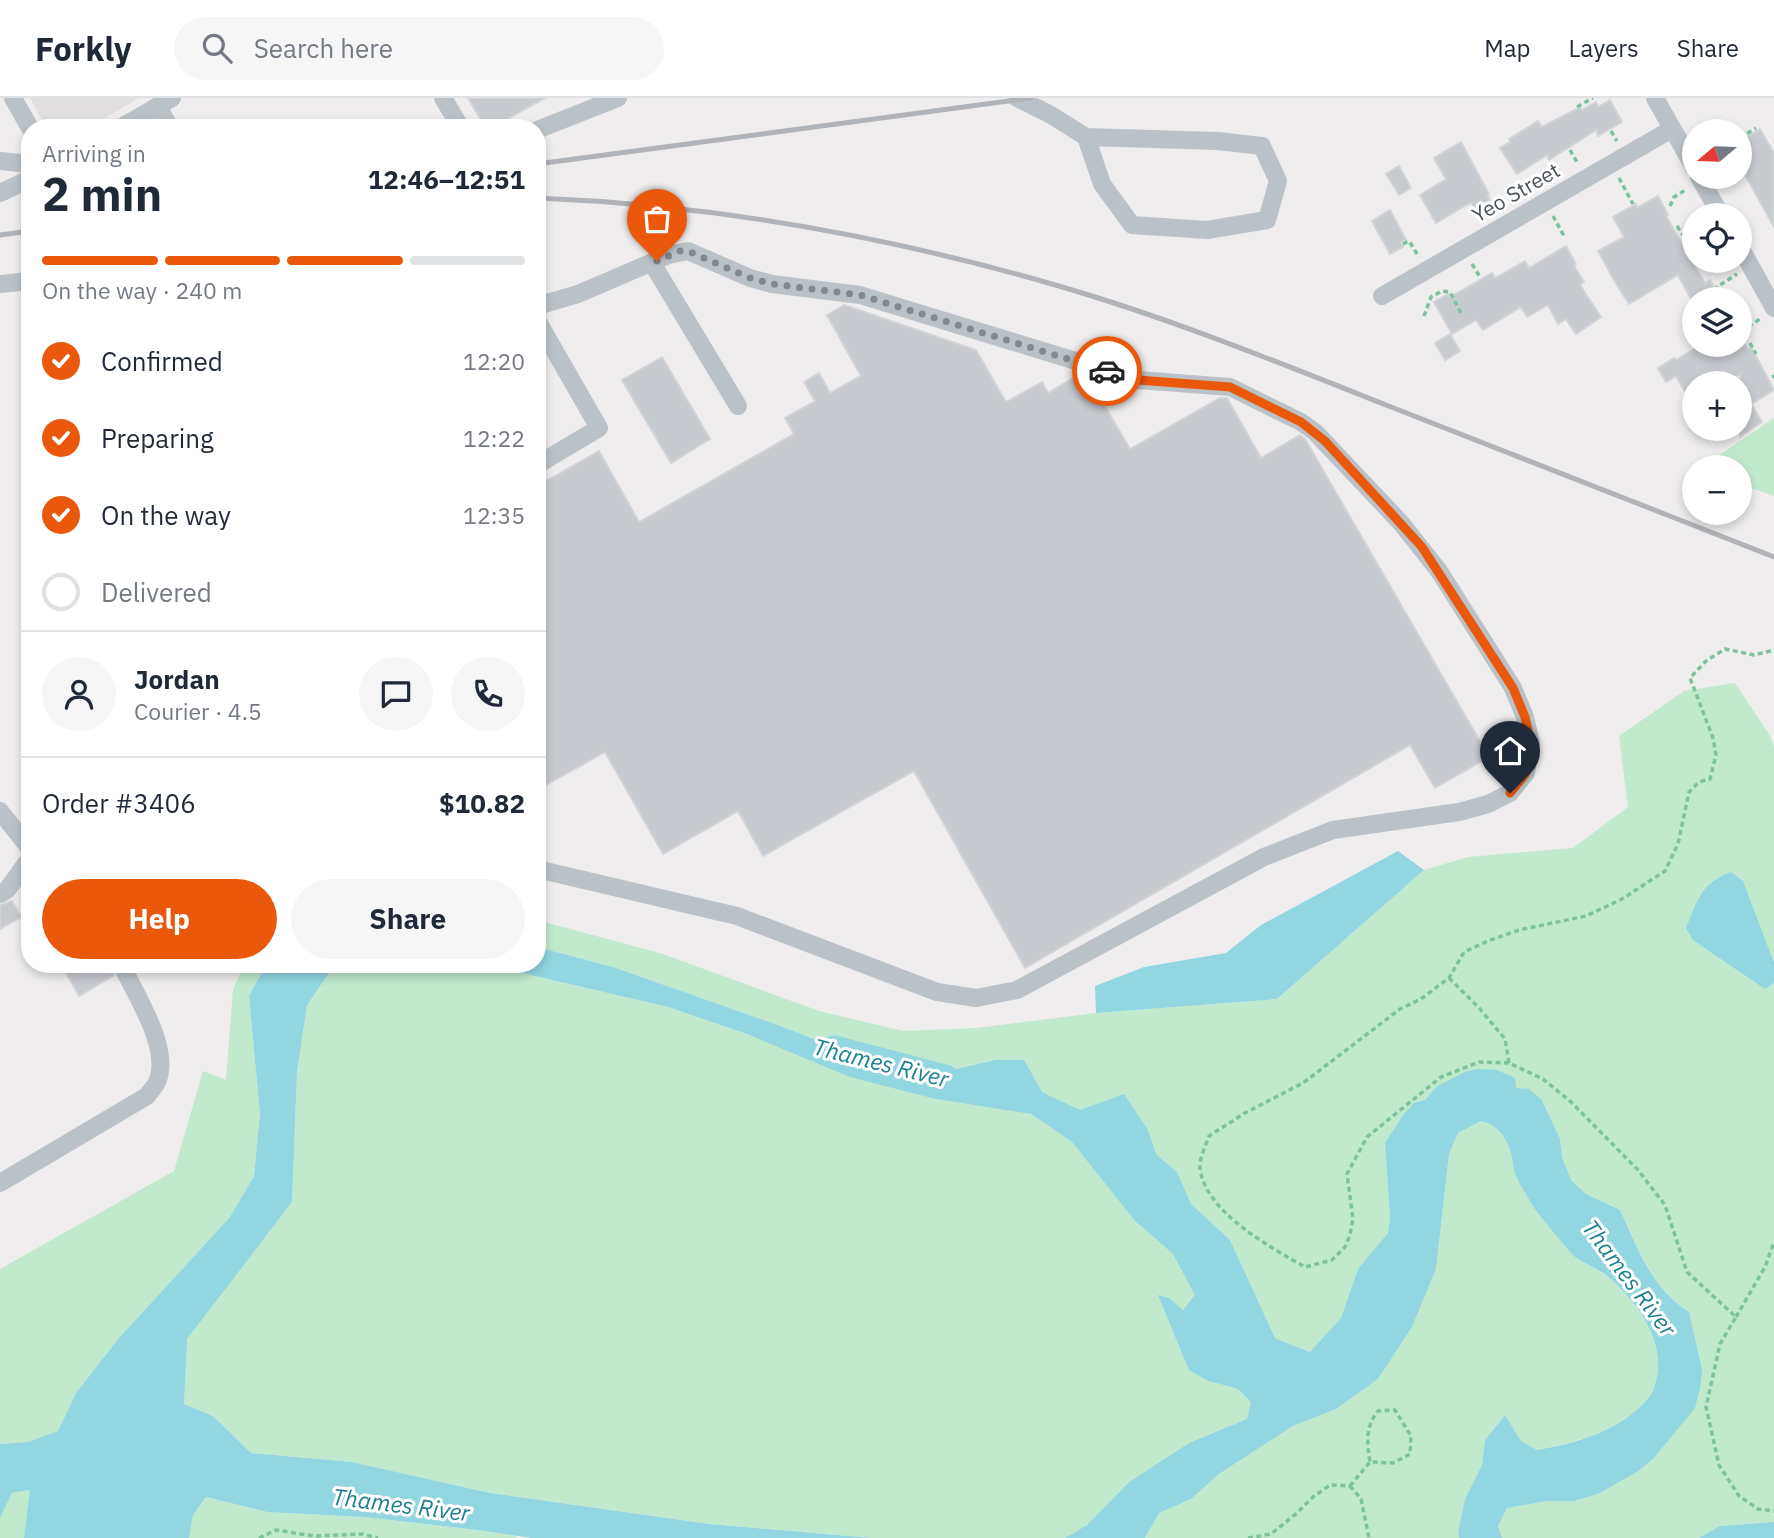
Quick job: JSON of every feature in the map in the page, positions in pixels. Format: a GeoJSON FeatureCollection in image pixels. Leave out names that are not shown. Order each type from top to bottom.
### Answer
{"type":"FeatureCollection","features":[{"type":"Feature","properties":{"kind":"street"},"geometry":{"type":"LineString","coordinates":[[13,98],[25,119]]}},
{"type":"Feature","properties":{"kind":"street"},"geometry":{"type":"LineString","coordinates":[[443,98],[456,119]]}},
{"type":"Feature","properties":{"kind":"street"},"geometry":{"type":"LineString","coordinates":[[546,126],[618,98]]}},
{"type":"Feature","properties":{"kind":"street"},"geometry":{"type":"LineString","coordinates":[[1017,98],[1086,137],[1218,141],[1262,146],[1278,181],[1267,219],[1208,230],[1132,225],[1102,184],[1086,137]]}},
{"type":"Feature","properties":{"kind":"street"},"geometry":{"type":"LineString","coordinates":[[1655,98],[1682,146]]}},
{"type":"Feature","properties":{"kind":"street"},"geometry":{"type":"LineString","coordinates":[[136,119],[165,102]]}},
{"type":"Feature","properties":{"kind":"street","name":"Yeo Street"},"geometry":{"type":"LineString","coordinates":[[1382,296],[1672,129]]}},
{"type":"Feature","properties":{"kind":"street"},"geometry":{"type":"LineString","coordinates":[[0,161],[21,163]]}},
{"type":"Feature","properties":{"kind":"street"},"geometry":{"type":"LineString","coordinates":[[0,193],[21,183]]}},
{"type":"Feature","properties":{"kind":"street"},"geometry":{"type":"LineString","coordinates":[[1701,189],[1712,203]]}},
{"type":"Feature","properties":{"kind":"street"},"geometry":{"type":"LineString","coordinates":[[546,303],[578,294],[680,251],[688,251],[750,278],[772,284],[860,295],[1138,380],[1230,387],[1301,422],[1335,451],[1422,547],[1513,688],[1525,717],[1531,743],[1526,773],[1510,793],[1488,804],[1459,811],[1333,830],[1306,839],[1264,857],[1017,990],[998,996],[976,998],[937,992],[737,916],[546,871]]}},
{"type":"Feature","properties":{"kind":"street"},"geometry":{"type":"LineString","coordinates":[[652,263],[738,406]]}},
{"type":"Feature","properties":{"kind":"street"},"geometry":{"type":"LineString","coordinates":[[1752,273],[1769,312]]}},
{"type":"Feature","properties":{"kind":"street"},"geometry":{"type":"LineString","coordinates":[[0,284],[21,282]]}},
{"type":"Feature","properties":{"kind":"street"},"geometry":{"type":"LineString","coordinates":[[546,335],[600,428],[546,460]]}},
{"type":"Feature","properties":{"kind":"street"},"geometry":{"type":"LineString","coordinates":[[0,811],[21,838]]}},
{"type":"Feature","properties":{"kind":"street"},"geometry":{"type":"LineString","coordinates":[[0,894],[21,870]]}},
{"type":"Feature","properties":{"kind":"street"},"geometry":{"type":"LineString","coordinates":[[0,1183],[147,1096],[157,1082],[160,1067],[159,1046],[125,973]]}},
{"type":"Feature","properties":{"kind":"path"},"geometry":{"type":"LineString","coordinates":[[1577,107],[1593,98]]}},
{"type":"Feature","properties":{"kind":"path"},"geometry":{"type":"LineString","coordinates":[[1752,130],[1756,128]]}},
{"type":"Feature","properties":{"kind":"path"},"geometry":{"type":"LineString","coordinates":[[1611,131],[1619,144]]}},
{"type":"Feature","properties":{"kind":"path"},"geometry":{"type":"LineString","coordinates":[[1570,150],[1580,167]]}},
{"type":"Feature","properties":{"kind":"path"},"geometry":{"type":"LineString","coordinates":[[1617,175],[1633,204]]}},
{"type":"Feature","properties":{"kind":"path"},"geometry":{"type":"LineString","coordinates":[[1670,206],[1674,197],[1685,189]]}},
{"type":"Feature","properties":{"kind":"path"},"geometry":{"type":"LineString","coordinates":[[1551,212],[1564,236]]}},
{"type":"Feature","properties":{"kind":"path"},"geometry":{"type":"LineString","coordinates":[[1677,226],[1682,234]]}},
{"type":"Feature","properties":{"kind":"path"},"geometry":{"type":"LineString","coordinates":[[1403,244],[1409,241],[1420,259]]}},
{"type":"Feature","properties":{"kind":"path"},"geometry":{"type":"LineString","coordinates":[[1470,260],[1480,277]]}},
{"type":"Feature","properties":{"kind":"path"},"geometry":{"type":"LineString","coordinates":[[1717,287],[1739,273]]}},
{"type":"Feature","properties":{"kind":"path"},"geometry":{"type":"LineString","coordinates":[[1424,316],[1431,297],[1442,291],[1450,292],[1461,313]]}},
{"type":"Feature","properties":{"kind":"path"},"geometry":{"type":"LineString","coordinates":[[1752,324],[1769,312]]}},
{"type":"Feature","properties":{"kind":"path"},"geometry":{"type":"LineString","coordinates":[[1752,347],[1756,354]]}},
{"type":"Feature","properties":{"kind":"path"},"geometry":{"type":"LineString","coordinates":[[1736,1317],[1687,1272],[1665,1205],[1638,1170],[1571,1102],[1543,1079],[1509,1063],[1479,1062],[1441,1077],[1367,1137],[1347,1174],[1353,1219],[1350,1235],[1339,1255],[1332,1260],[1305,1267],[1259,1241],[1212,1200],[1199,1167],[1209,1136],[1245,1113],[1303,1083],[1391,1015],[1421,999],[1449,978],[1464,952],[1488,940],[1520,930],[1586,916],[1622,899],[1665,871],[1678,844],[1689,792],[1699,782],[1710,779],[1716,755],[1713,738],[1690,678],[1706,661],[1725,649],[1754,655],[1774,650]]}},
{"type":"Feature","properties":{"kind":"path"},"geometry":{"type":"LineString","coordinates":[[1449,978],[1505,1039],[1509,1063]]}},
{"type":"Feature","properties":{"kind":"path"},"geometry":{"type":"LineString","coordinates":[[1774,1242],[1765,1267],[1720,1344],[1706,1408],[1719,1465],[1732,1486],[1739,1496],[1758,1509],[1774,1511]]}},
{"type":"Feature","properties":{"kind":"path"},"geometry":{"type":"LineString","coordinates":[[1350,1486],[1370,1462],[1369,1423],[1378,1411],[1395,1410],[1411,1436],[1410,1454],[1393,1463],[1370,1462]]}},
{"type":"Feature","properties":{"kind":"path"},"geometry":{"type":"LineString","coordinates":[[1248,1538],[1271,1536],[1330,1485],[1350,1486],[1361,1499],[1369,1538]]}},
{"type":"Feature","properties":{"kind":"path"},"geometry":{"type":"LineString","coordinates":[[260,1538],[276,1530],[314,1537],[363,1534],[377,1538]]}},
{"type":"Feature","properties":{"kind":"shaded area"},"geometry":{"type":"Polygon","coordinates":[[[30,98],[139,98],[103,119],[41,119],[30,98]]]}},
{"type":"Feature","properties":{"kind":"green space"},"geometry":{"type":"Polygon","coordinates":[[[1774,418],[1774,496],[1752,488],[1752,455],[1720,455],[1740,441],[1752,441],[1752,433],[1774,418]]]}},
{"type":"Feature","properties":{"kind":"green space"},"geometry":{"type":"Polygon","coordinates":[[[1735,683],[1774,746],[1774,1522],[1720,1526],[1699,1538],[1502,1538],[1498,1526],[1507,1508],[1547,1501],[1574,1501],[1598,1494],[1637,1472],[1653,1459],[1671,1434],[1689,1312],[1655,1279],[1620,1210],[1586,1194],[1571,1180],[1562,1157],[1560,1139],[1542,1100],[1436,1087],[1425,1100],[1403,1115],[1385,1143],[1390,1217],[1388,1233],[1358,1269],[1341,1318],[1311,1352],[1275,1338],[1230,1240],[1191,1204],[1177,1172],[1156,1154],[1148,1130],[1080,1110],[1042,1092],[995,1060],[952,1070],[894,1070],[775,1024],[613,967],[546,949],[546,922],[663,954],[819,1011],[903,1031],[976,1028],[1096,1013],[1277,999],[1424,870],[1468,857],[1573,848],[1628,807],[1619,736],[1684,691],[1735,683]]]}},
{"type":"Feature","properties":{"kind":"green space"},"geometry":{"type":"Polygon","coordinates":[[[241,973],[261,973],[249,996],[260,1114],[254,1176],[230,1217],[119,1338],[76,1393],[58,1431],[28,1442],[0,1444],[0,1269],[174,1171],[203,1071],[226,1080],[233,989],[241,973]]]}},
{"type":"Feature","properties":{"kind":"green space"},"geometry":{"type":"Polygon","coordinates":[[[329,973],[522,973],[668,1007],[936,1099],[1030,1114],[1072,1142],[1135,1221],[1173,1254],[1196,1295],[1183,1310],[1169,1298],[1209,1381],[1238,1389],[1251,1402],[1247,1419],[1189,1443],[1129,1482],[1087,1525],[1065,1538],[871,1538],[709,1524],[490,1493],[352,1462],[251,1453],[213,1416],[184,1404],[186,1339],[292,1202],[297,1072],[307,1004],[329,973]]]}},
{"type":"Feature","properties":{"kind":"green space"},"geometry":{"type":"Polygon","coordinates":[[[1481,1121],[1497,1129],[1504,1138],[1520,1185],[1554,1234],[1575,1257],[1611,1279],[1631,1300],[1648,1325],[1654,1339],[1658,1367],[1650,1396],[1627,1418],[1599,1433],[1537,1450],[1521,1441],[1505,1415],[1485,1440],[1482,1465],[1465,1499],[1459,1538],[1145,1538],[1159,1513],[1191,1499],[1219,1474],[1293,1426],[1336,1409],[1378,1379],[1412,1327],[1436,1269],[1449,1154],[1458,1133],[1481,1121]]]}},
{"type":"Feature","properties":{"kind":"green space"},"geometry":{"type":"Polygon","coordinates":[[[31,1490],[24,1538],[0,1538],[0,1518],[12,1493],[31,1490]]]}},
{"type":"Feature","properties":{"kind":"green space"},"geometry":{"type":"Polygon","coordinates":[[[206,1497],[267,1512],[364,1517],[531,1538],[189,1538],[193,1515],[206,1497]]]}},
{"type":"Feature","properties":{"kind":"water"},"geometry":{"type":"Polygon","coordinates":[[[1398,851],[1424,870],[1277,999],[1096,1013],[1095,986],[1144,967],[1226,953],[1261,925],[1398,851]]]}},
{"type":"Feature","properties":{"kind":"water"},"geometry":{"type":"Polygon","coordinates":[[[1731,872],[1743,881],[1774,963],[1774,983],[1765,989],[1693,940],[1686,928],[1701,894],[1713,882],[1731,872]]]}},
{"type":"Feature","properties":{"kind":"water"},"geometry":{"type":"Polygon","coordinates":[[[546,949],[613,967],[775,1024],[894,1070],[952,1070],[995,1060],[1024,1060],[1042,1092],[1080,1110],[1124,1094],[1148,1130],[1156,1154],[1177,1172],[1191,1204],[1230,1240],[1275,1338],[1310,1352],[1341,1318],[1358,1269],[1388,1233],[1390,1217],[1385,1143],[1403,1115],[1414,1103],[1425,1100],[1436,1087],[1465,1072],[1477,1069],[1497,1070],[1515,1078],[1516,1088],[1529,1089],[1542,1100],[1560,1139],[1562,1157],[1571,1180],[1586,1194],[1620,1210],[1655,1279],[1689,1312],[1702,1370],[1695,1408],[1653,1459],[1637,1472],[1598,1494],[1574,1501],[1547,1501],[1507,1508],[1498,1526],[1502,1538],[1459,1538],[1465,1499],[1482,1465],[1485,1440],[1505,1415],[1521,1441],[1537,1450],[1584,1439],[1613,1426],[1639,1408],[1652,1393],[1658,1367],[1654,1339],[1640,1312],[1611,1279],[1575,1257],[1554,1234],[1520,1185],[1504,1138],[1497,1129],[1481,1121],[1458,1133],[1449,1154],[1436,1269],[1412,1327],[1378,1379],[1336,1409],[1293,1426],[1219,1474],[1191,1499],[1159,1513],[1145,1538],[1065,1538],[1087,1525],[1129,1482],[1189,1443],[1247,1419],[1251,1402],[1238,1389],[1209,1381],[1189,1370],[1158,1295],[1169,1298],[1183,1310],[1195,1295],[1173,1254],[1135,1221],[1072,1142],[1031,1114],[936,1099],[850,1077],[747,1034],[668,1007],[522,973],[546,973],[546,949]]]}},
{"type":"Feature","properties":{"kind":"water"},"geometry":{"type":"Polygon","coordinates":[[[261,973],[329,973],[307,1005],[297,1072],[292,1202],[187,1339],[184,1404],[213,1416],[251,1453],[352,1462],[490,1493],[709,1524],[871,1538],[531,1538],[364,1517],[267,1512],[206,1497],[193,1515],[189,1538],[24,1538],[30,1490],[12,1493],[0,1518],[0,1444],[28,1442],[58,1431],[76,1393],[119,1338],[230,1217],[254,1176],[260,1114],[249,996],[261,973]]]}},
{"type":"Feature","properties":{"kind":"water"},"geometry":{"type":"Polygon","coordinates":[[[1774,1522],[1774,1538],[1699,1538],[1720,1526],[1774,1522]]]}},
{"type":"Feature","properties":{"kind":"building"},"geometry":{"type":"Polygon","coordinates":[[[468,98],[545,98],[507,119],[481,119],[468,98]]]}},
{"type":"Feature","properties":{"kind":"building"},"geometry":{"type":"Polygon","coordinates":[[[1610,100],[1622,122],[1598,136],[1596,130],[1549,160],[1547,155],[1517,174],[1500,148],[1510,142],[1509,139],[1538,121],[1542,127],[1580,107],[1582,110],[1596,102],[1598,107],[1610,100]]]}},
{"type":"Feature","properties":{"kind":"building"},"geometry":{"type":"Polygon","coordinates":[[[1760,129],[1774,153],[1774,227],[1752,188],[1752,134],[1760,129]]]}},
{"type":"Feature","properties":{"kind":"building"},"geometry":{"type":"Polygon","coordinates":[[[1461,142],[1490,200],[1475,209],[1472,203],[1468,204],[1436,223],[1420,195],[1446,179],[1434,158],[1461,142]]]}},
{"type":"Feature","properties":{"kind":"building"},"geometry":{"type":"Polygon","coordinates":[[[1399,166],[1411,188],[1399,195],[1386,174],[1399,166]]]}},
{"type":"Feature","properties":{"kind":"building"},"geometry":{"type":"Polygon","coordinates":[[[1658,196],[1682,243],[1682,273],[1699,273],[1705,283],[1710,280],[1714,287],[1684,287],[1678,275],[1629,304],[1598,251],[1624,237],[1613,217],[1636,204],[1637,208],[1658,196]]]}},
{"type":"Feature","properties":{"kind":"building"},"geometry":{"type":"Polygon","coordinates":[[[1390,210],[1406,240],[1401,242],[1403,247],[1390,254],[1372,221],[1390,210]]]}},
{"type":"Feature","properties":{"kind":"building"},"geometry":{"type":"Polygon","coordinates":[[[1566,246],[1584,282],[1580,285],[1601,317],[1576,334],[1566,319],[1558,324],[1548,305],[1527,317],[1521,307],[1483,330],[1476,320],[1452,334],[1434,302],[1448,294],[1450,297],[1492,273],[1495,278],[1525,261],[1529,268],[1566,246]]]}},
{"type":"Feature","properties":{"kind":"building"},"geometry":{"type":"Polygon","coordinates":[[[844,305],[976,350],[1006,402],[1042,382],[1048,393],[1080,374],[1088,377],[1130,449],[1220,398],[1227,398],[1261,458],[1300,435],[1305,439],[1489,757],[1435,788],[1410,745],[1025,968],[914,771],[763,856],[738,811],[663,854],[605,752],[546,785],[546,481],[599,451],[639,522],[794,434],[785,418],[815,401],[804,382],[819,373],[830,393],[861,376],[827,315],[844,305]]]}},
{"type":"Feature","properties":{"kind":"building"},"geometry":{"type":"Polygon","coordinates":[[[1450,334],[1460,351],[1445,360],[1435,343],[1450,334]]]}},
{"type":"Feature","properties":{"kind":"building"},"geometry":{"type":"Polygon","coordinates":[[[1752,349],[1774,390],[1752,403],[1752,371],[1682,371],[1682,387],[1676,376],[1666,382],[1658,368],[1674,358],[1676,360],[1682,356],[1752,357],[1752,349]]]}},
{"type":"Feature","properties":{"kind":"building"},"geometry":{"type":"Polygon","coordinates":[[[662,357],[710,439],[671,463],[622,380],[662,357]]]}},
{"type":"Feature","properties":{"kind":"building"},"geometry":{"type":"Polygon","coordinates":[[[1752,406],[1762,422],[1752,429],[1752,406]]]}},
{"type":"Feature","properties":{"kind":"building"},"geometry":{"type":"Polygon","coordinates":[[[12,901],[21,917],[0,929],[0,905],[12,901]]]}},
{"type":"Feature","properties":{"kind":"building"},"geometry":{"type":"Polygon","coordinates":[[[66,973],[113,973],[114,975],[79,996],[66,973]]]}},
{"type":"Feature","properties":{"kind":"waterway","name":"Thames River"},"geometry":{"type":"LineString","coordinates":[[834,1052],[944,1081]]}},
{"type":"Feature","properties":{"kind":"railway"},"geometry":{"type":"LineString","coordinates":[[546,163],[1031,98]]}},
{"type":"Feature","properties":{"kind":"railway"},"geometry":{"type":"LineString","coordinates":[[546,199],[670,208],[802,226],[933,253],[1062,287],[1226,342],[1774,557]]}},
{"type":"Feature","properties":{"kind":"railway"},"geometry":{"type":"LineString","coordinates":[[0,235],[21,232]]}},
{"type":"Feature","properties":{"kind":"way so far"},"geometry":{"type":"LineString","coordinates":[[657,261],[680,251],[688,251],[750,278],[772,284],[860,295],[1107,371]]}},
{"type":"Feature","properties":{"kind":"route"},"geometry":{"type":"LineString","coordinates":[[1107,371],[1151,382],[1230,387],[1301,422],[1325,441],[1422,547],[1513,688],[1525,717],[1531,743],[1526,773],[1510,793]]}}]}
